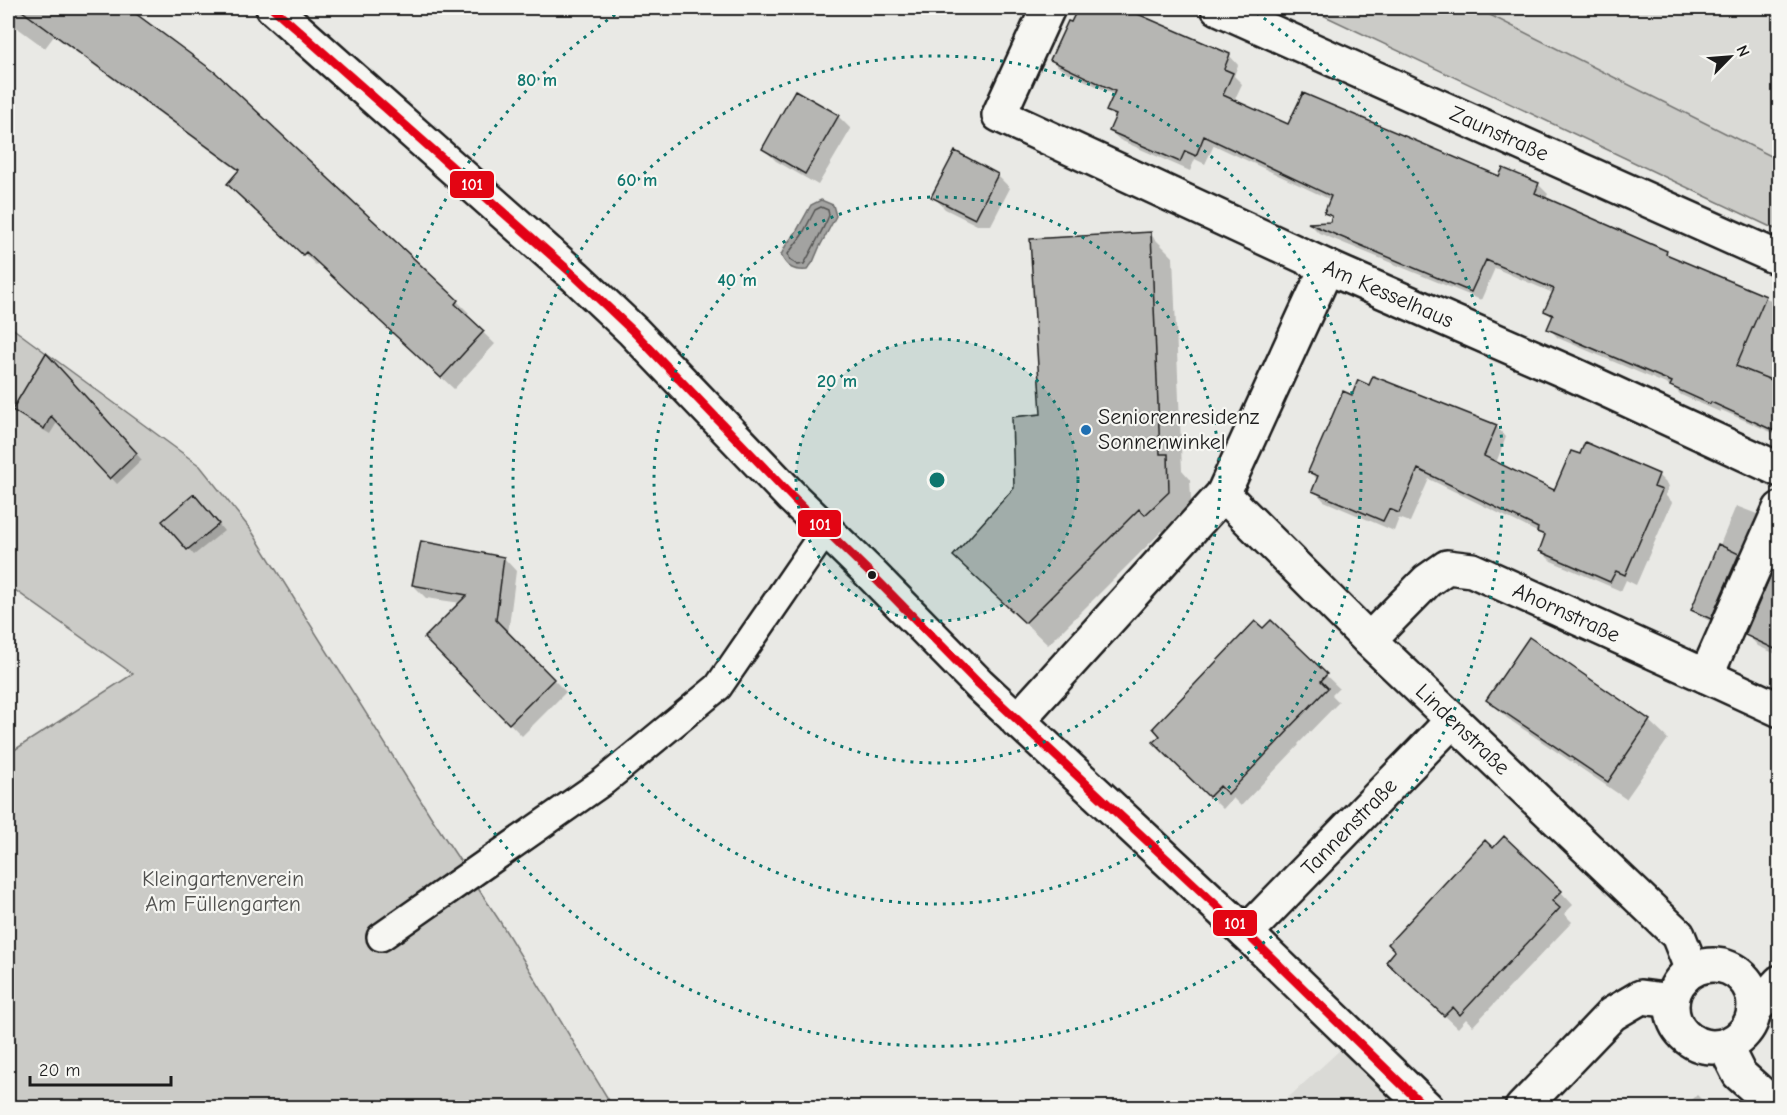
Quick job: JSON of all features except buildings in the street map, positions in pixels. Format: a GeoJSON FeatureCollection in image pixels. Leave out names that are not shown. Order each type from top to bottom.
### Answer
{"type":"FeatureCollection","features":[{"type":"Feature","properties":{"kind":"street"},"geometry":{"type":"LineString","coordinates":[[273,8],[576,277],[633,331],[793,498],[1017,721],[1246,933],[1427,1107]]}},
{"type":"Feature","properties":{"kind":"street","name":"Am Kesselhaus"},"geometry":{"type":"LineString","coordinates":[[1048,8],[999,115],[1327,267],[1572,374],[1779,470]]}},
{"type":"Feature","properties":{"kind":"street","name":"Zaunstraße"},"geometry":{"type":"LineString","coordinates":[[1218,8],[1779,260]]}},
{"type":"Feature","properties":{"kind":"street"},"geometry":{"type":"LineString","coordinates":[[1017,721],[1223,494],[1327,267]]}},
{"type":"Feature","properties":{"kind":"street","name":"Lindenstraße"},"geometry":{"type":"LineString","coordinates":[[1223,494],[1452,721],[1678,935],[1692,970]]}},
{"type":"Feature","properties":{"kind":"street"},"geometry":{"type":"LineString","coordinates":[[1706,676],[1779,508]]}},
{"type":"Feature","properties":{"kind":"street","name":"Ahornstraße"},"geometry":{"type":"LineString","coordinates":[[1369,640],[1427,581],[1447,567],[1472,570],[1779,710]]}},
{"type":"Feature","properties":{"kind":"street","name":"Tannenstraße"},"geometry":{"type":"LineString","coordinates":[[1246,933],[1452,721]]}},
{"type":"Feature","properties":{"kind":"street"},"geometry":{"type":"LineString","coordinates":[[1713,964],[1735,970],[1751,987],[1754,1010],[1750,1026],[1740,1038],[1725,1046],[1704,1046],[1686,1037],[1674,1021],[1672,1000],[1679,983],[1692,970],[1713,964]]}},
{"type":"Feature","properties":{"kind":"street"},"geometry":{"type":"LineString","coordinates":[[1754,1010],[1779,982]]}},
{"type":"Feature","properties":{"kind":"street"},"geometry":{"type":"LineString","coordinates":[[1522,1107],[1612,1014],[1641,997],[1672,1000]]}},
{"type":"Feature","properties":{"kind":"street"},"geometry":{"type":"LineString","coordinates":[[1725,1046],[1739,1074],[1777,1107]]}},
{"type":"Feature","properties":{"kind":"lane"},"geometry":{"type":"LineString","coordinates":[[381,937],[604,781],[718,687],[826,530]]}},
{"type":"Feature","properties":{"kind":"shaded area"},"geometry":{"type":"Polygon","coordinates":[[[1481,8],[1779,8],[1779,160],[1480,10],[1481,8]]]}},
{"type":"Feature","properties":{"kind":"shaded area"},"geometry":{"type":"Polygon","coordinates":[[[1341,1049],[1403,1107],[1277,1108],[1341,1049]]]}},
{"type":"Feature","properties":{"kind":"green space"},"geometry":{"type":"Polygon","coordinates":[[[1308,8],[1481,8],[1480,10],[1779,160],[1779,231],[1308,8]]]}},
{"type":"Feature","properties":{"kind":"green space","name":"Kleingartenverein Am Füllengarten"},"geometry":{"type":"Polygon","coordinates":[[[8,325],[200,466],[251,530],[433,820],[499,920],[613,1107],[8,1107],[8,754],[133,674],[8,585],[8,325]]]}},
{"type":"Feature","properties":{"kind":"water"},"geometry":{"type":"Polygon","coordinates":[[[821,200],[833,205],[836,216],[813,262],[807,270],[798,270],[788,266],[781,255],[786,245],[811,205],[821,200]]]}},
{"type":"Feature","properties":{"kind":"transit line","name":"101"},"geometry":{"type":"LineString","coordinates":[[273,8],[576,277],[633,331],[793,498],[979,684],[1246,933],[1426,1108]]}},
{"type":"Feature","properties":{"kind":"place","name":"Seniorenresidenz Sonnenwinkel"},"geometry":{"type":"Point","coordinates":[1086,430]}}]}
